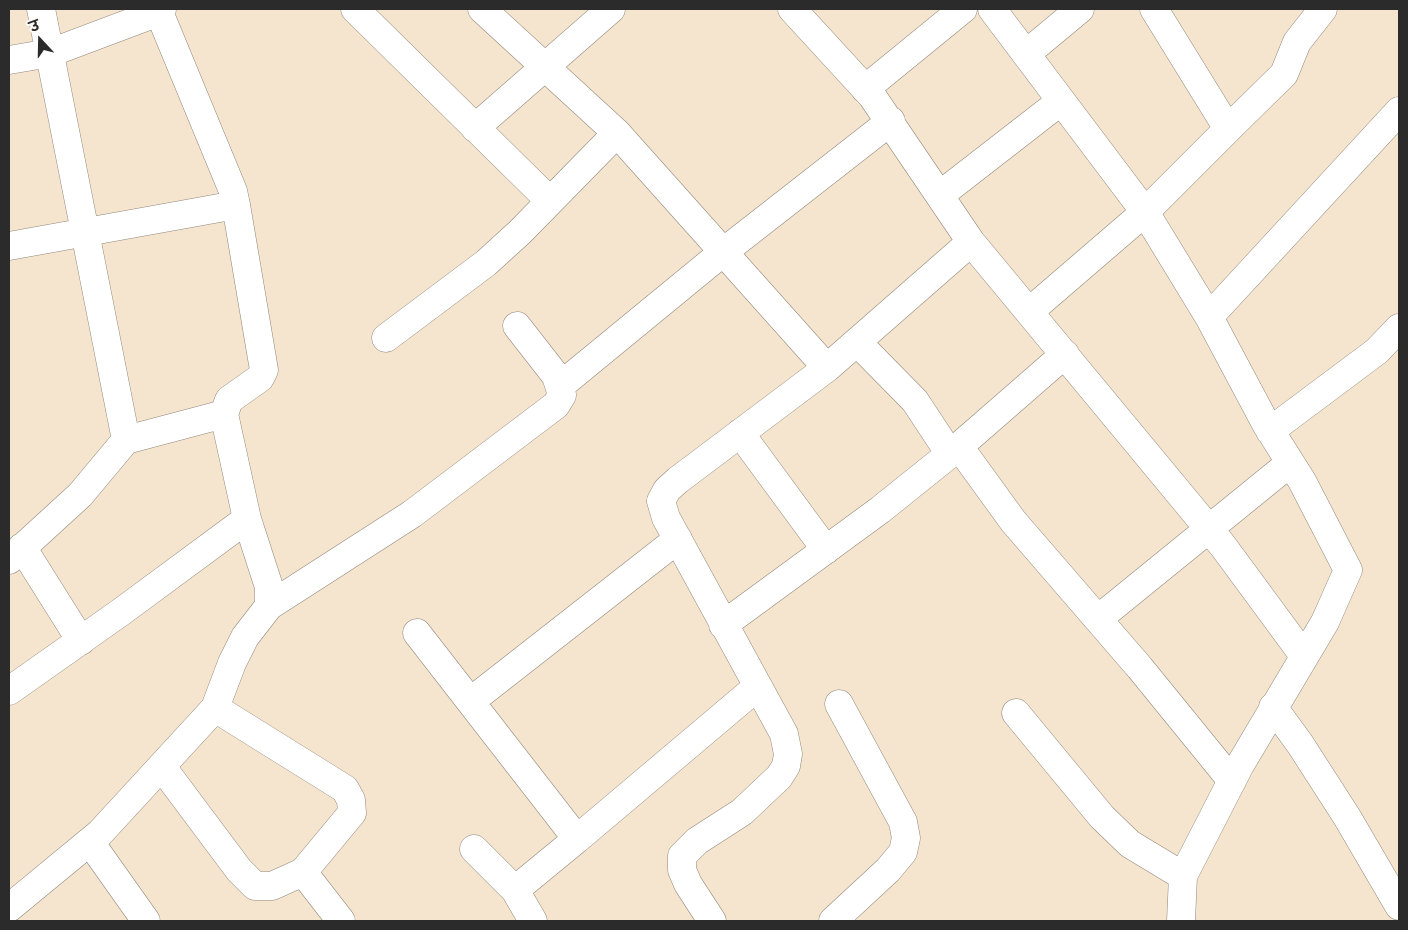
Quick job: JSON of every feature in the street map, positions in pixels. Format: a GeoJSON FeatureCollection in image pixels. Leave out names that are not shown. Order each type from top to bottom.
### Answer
{"type":"FeatureCollection","features":[{"type":"Feature","properties":{"kind":"street"},"geometry":{"type":"LineString","coordinates":[[41,9],[126,440]]}},
{"type":"Feature","properties":{"kind":"street"},"geometry":{"type":"LineString","coordinates":[[355,9],[550,201]]}},
{"type":"Feature","properties":{"kind":"street"},"geometry":{"type":"LineString","coordinates":[[482,9],[617,134],[827,368]]}},
{"type":"Feature","properties":{"kind":"street"},"geometry":{"type":"LineString","coordinates":[[476,128],[544,65],[611,9]]}},
{"type":"Feature","properties":{"kind":"street"},"geometry":{"type":"LineString","coordinates":[[792,9],[865,89],[890,121],[914,160],[940,194],[971,242],[1209,529],[1304,656]]}},
{"type":"Feature","properties":{"kind":"street"},"geometry":{"type":"LineString","coordinates":[[865,89],[963,9]]}},
{"type":"Feature","properties":{"kind":"street"},"geometry":{"type":"LineString","coordinates":[[992,9],[1145,212],[1209,317],[1348,570],[1325,622],[1273,707],[1182,876],[1181,921]]}},
{"type":"Feature","properties":{"kind":"street"},"geometry":{"type":"LineString","coordinates":[[1026,54],[1080,9]]}},
{"type":"Feature","properties":{"kind":"street"},"geometry":{"type":"LineString","coordinates":[[1154,9],[1228,129]]}},
{"type":"Feature","properties":{"kind":"street"},"geometry":{"type":"LineString","coordinates":[[1030,311],[1145,212],[1284,74],[1297,42],[1323,9]]}},
{"type":"Feature","properties":{"kind":"street"},"geometry":{"type":"LineString","coordinates":[[9,60],[50,54],[161,10],[236,205],[264,370],[260,378],[229,400],[224,414],[247,519],[269,587],[270,606]]}},
{"type":"Feature","properties":{"kind":"street"},"geometry":{"type":"LineString","coordinates":[[940,194],[1061,101]]}},
{"type":"Feature","properties":{"kind":"street"},"geometry":{"type":"LineString","coordinates":[[1209,317],[1399,111]]}},
{"type":"Feature","properties":{"kind":"street"},"geometry":{"type":"LineString","coordinates":[[560,386],[722,253],[890,121]]}},
{"type":"Feature","properties":{"kind":"street"},"geometry":{"type":"LineString","coordinates":[[386,338],[486,263],[617,134]]}},
{"type":"Feature","properties":{"kind":"street"},"geometry":{"type":"LineString","coordinates":[[9,246],[236,205]]}},
{"type":"Feature","properties":{"kind":"street"},"geometry":{"type":"LineString","coordinates":[[712,921],[688,884],[682,870],[682,856],[697,841],[742,812],[779,778],[786,766],[788,754],[784,734],[666,518],[661,502],[667,490],[827,368],[971,242]]}},
{"type":"Feature","properties":{"kind":"street"},"geometry":{"type":"LineString","coordinates":[[9,908],[90,842],[215,708],[232,663],[245,637],[270,606],[412,514],[556,404],[562,395],[556,376],[516,326]]}},
{"type":"Feature","properties":{"kind":"street"},"geometry":{"type":"LineString","coordinates":[[1270,431],[1378,352],[1399,328]]}},
{"type":"Feature","properties":{"kind":"street"},"geometry":{"type":"LineString","coordinates":[[857,342],[914,401],[944,445],[963,452],[1014,521],[1232,781]]}},
{"type":"Feature","properties":{"kind":"street"},"geometry":{"type":"LineString","coordinates":[[723,625],[826,550],[956,449],[1065,354]]}},
{"type":"Feature","properties":{"kind":"street"},"geometry":{"type":"LineString","coordinates":[[81,641],[13,554],[80,495],[126,440],[224,414]]}},
{"type":"Feature","properties":{"kind":"street"},"geometry":{"type":"LineString","coordinates":[[740,433],[826,550]]}},
{"type":"Feature","properties":{"kind":"street"},"geometry":{"type":"LineString","coordinates":[[1098,619],[1290,463]]}},
{"type":"Feature","properties":{"kind":"street"},"geometry":{"type":"LineString","coordinates":[[9,691],[81,641],[247,519]]}},
{"type":"Feature","properties":{"kind":"street"},"geometry":{"type":"LineString","coordinates":[[471,701],[678,538]]}},
{"type":"Feature","properties":{"kind":"street"},"geometry":{"type":"LineString","coordinates":[[417,633],[578,839]]}},
{"type":"Feature","properties":{"kind":"street"},"geometry":{"type":"LineString","coordinates":[[515,890],[757,687]]}},
{"type":"Feature","properties":{"kind":"street"},"geometry":{"type":"LineString","coordinates":[[834,921],[888,870],[903,852],[906,838],[903,822],[839,704]]}},
{"type":"Feature","properties":{"kind":"street"},"geometry":{"type":"LineString","coordinates":[[1273,707],[1311,760],[1399,906]]}},
{"type":"Feature","properties":{"kind":"street"},"geometry":{"type":"LineString","coordinates":[[162,767],[240,870],[256,886],[272,886],[303,872],[352,813],[351,800],[344,788],[215,708]]}},
{"type":"Feature","properties":{"kind":"street"},"geometry":{"type":"LineString","coordinates":[[1016,713],[1102,817],[1130,844],[1182,876]]}},
{"type":"Feature","properties":{"kind":"street"},"geometry":{"type":"LineString","coordinates":[[90,842],[146,921]]}},
{"type":"Feature","properties":{"kind":"street"},"geometry":{"type":"LineString","coordinates":[[474,849],[515,890],[533,921]]}},
{"type":"Feature","properties":{"kind":"street"},"geometry":{"type":"LineString","coordinates":[[303,872],[341,921]]}}]}
